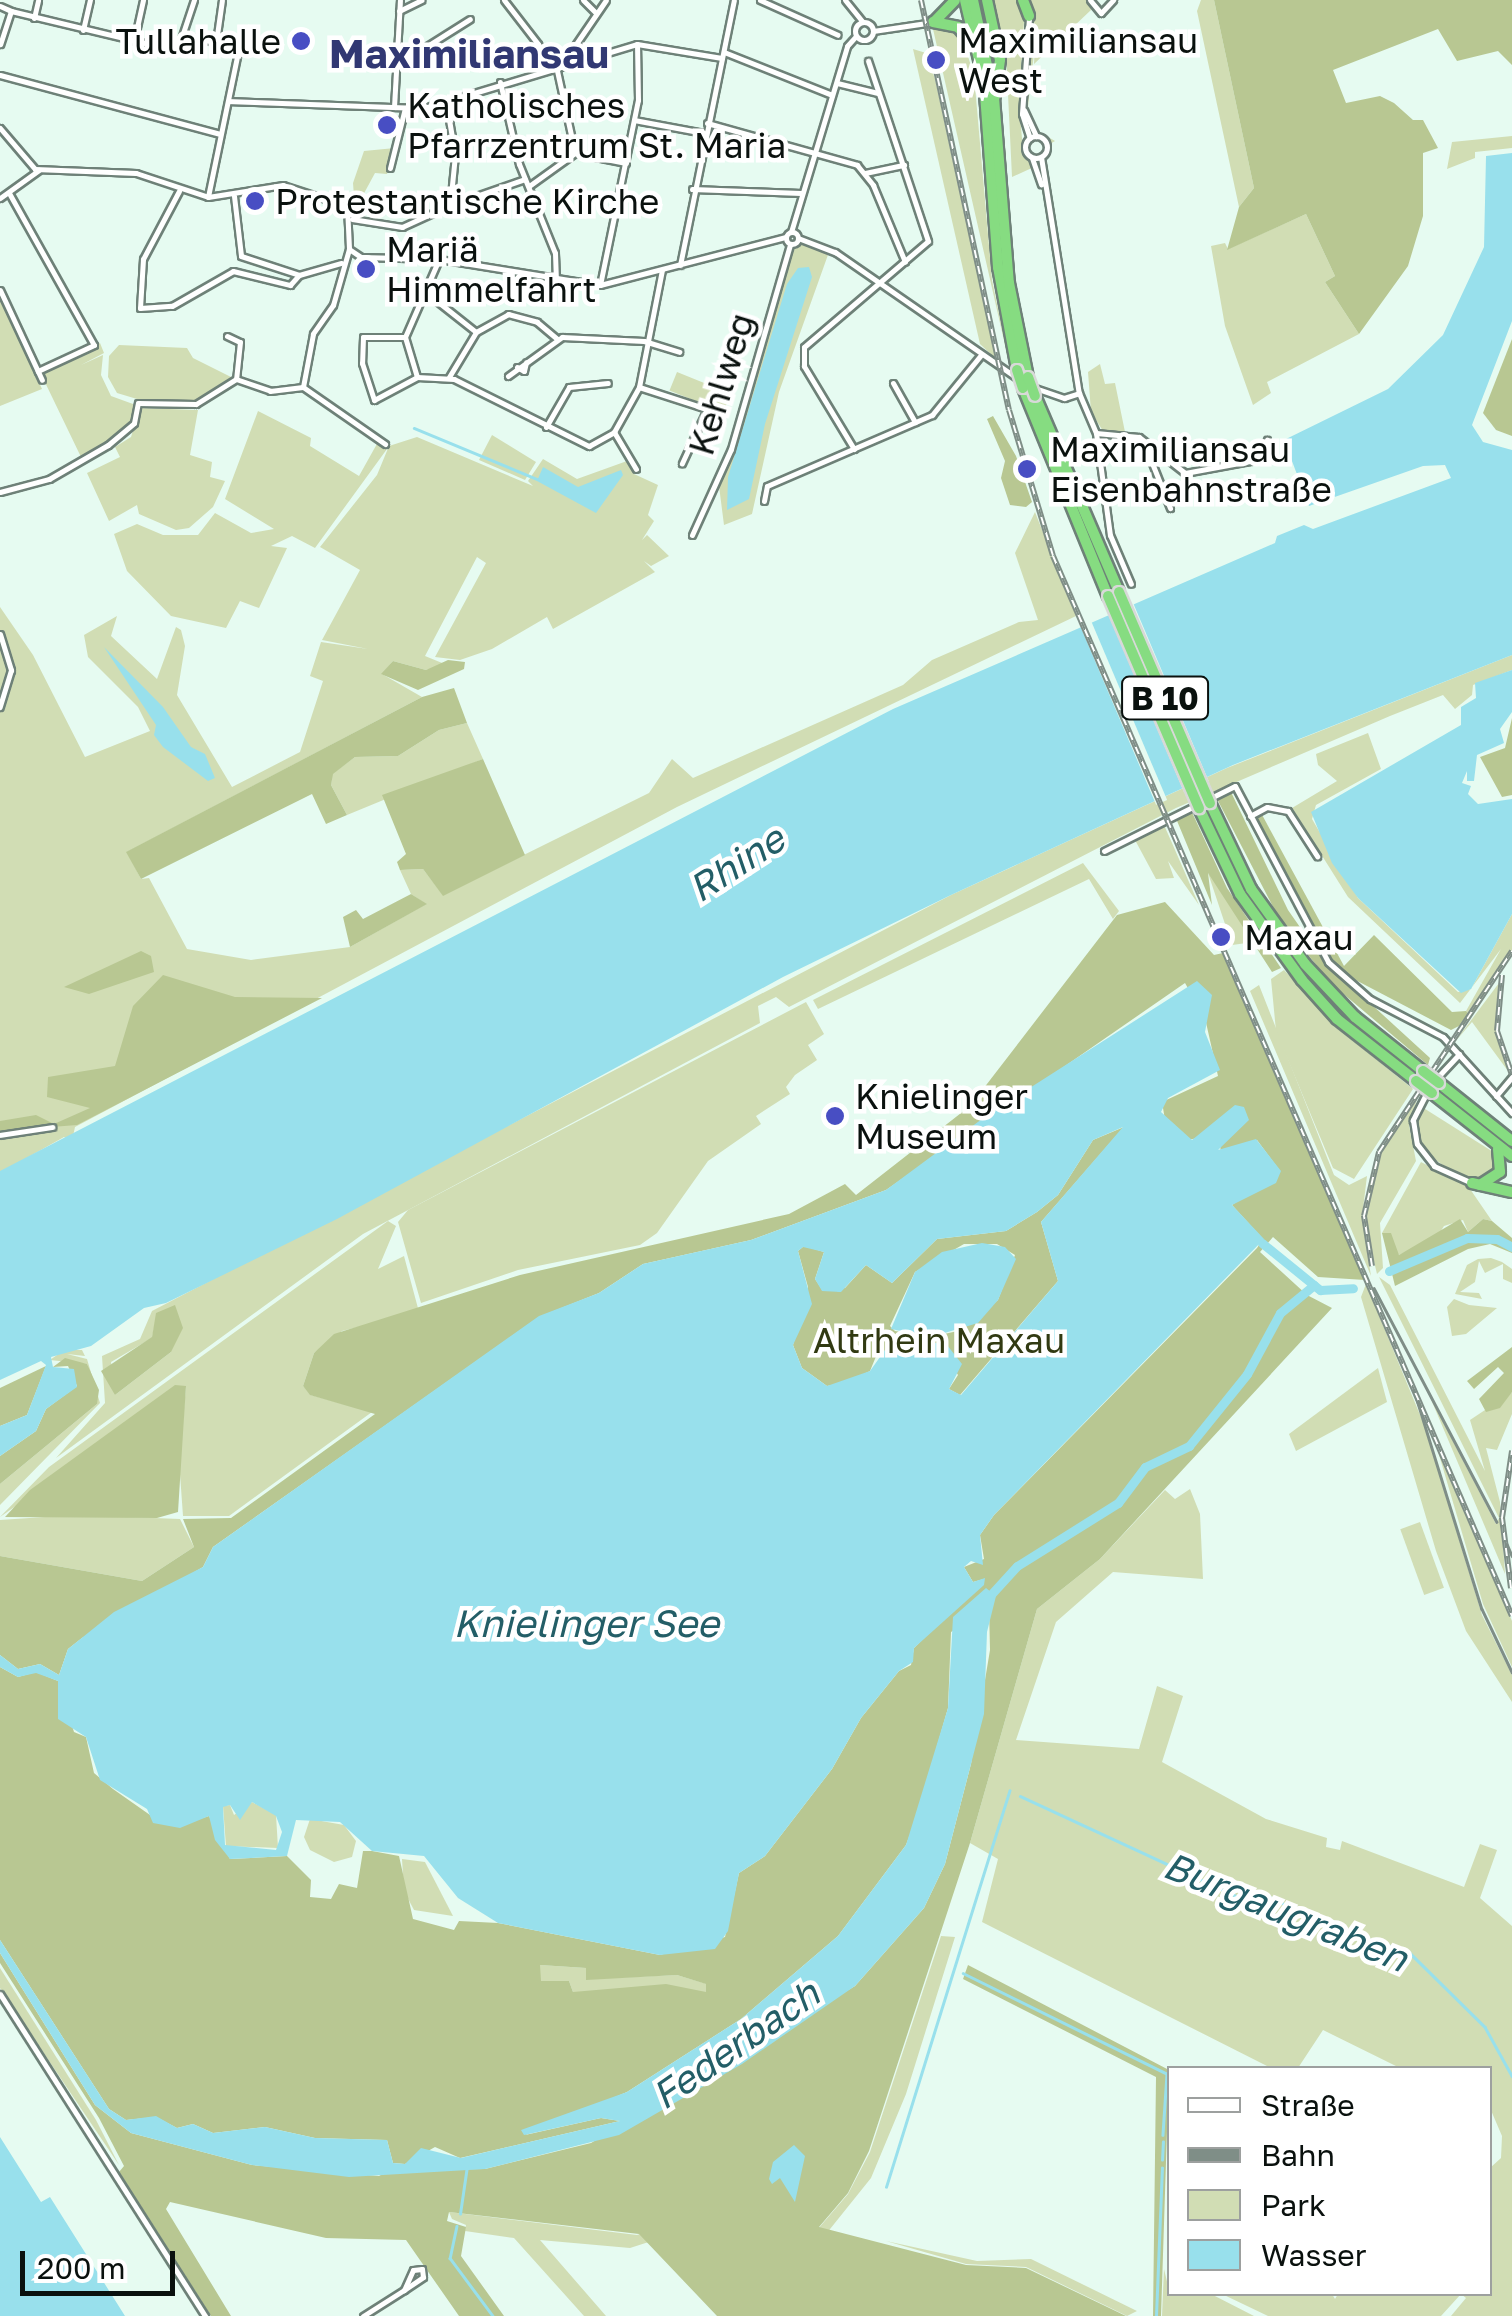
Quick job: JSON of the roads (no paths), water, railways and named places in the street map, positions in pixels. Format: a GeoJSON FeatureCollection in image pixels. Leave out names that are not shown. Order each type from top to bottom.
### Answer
{"type":"FeatureCollection","features":[{"type":"Feature","properties":{"kind":"highway"},"geometry":{"type":"LineString","coordinates":[[933,22],[955,0]]}},
{"type":"Feature","properties":{"kind":"highway","name":"B 10"},"geometry":{"type":"LineString","coordinates":[[965,0],[978,51],[1000,286],[1017,370],[1240,894],[1302,980],[1336,1019],[1512,1141]]}},
{"type":"Feature","properties":{"kind":"highway","name":"B 10"},"geometry":{"type":"LineString","coordinates":[[973,0],[994,98],[1008,283],[1028,377],[1060,468]]}},
{"type":"Feature","properties":{"kind":"highway"},"geometry":{"type":"LineString","coordinates":[[1027,1],[1029,16]]}},
{"type":"Feature","properties":{"kind":"highway"},"geometry":{"type":"LineString","coordinates":[[989,4],[1000,60],[994,98]]}},
{"type":"Feature","properties":{"kind":"highway"},"geometry":{"type":"LineString","coordinates":[[933,22],[958,28],[978,51]]}},
{"type":"Feature","properties":{"kind":"highway","name":"B 10"},"geometry":{"type":"LineString","coordinates":[[1436,1088],[1512,1156]]}},
{"type":"Feature","properties":{"kind":"highway"},"geometry":{"type":"LineString","coordinates":[[1476,1184],[1502,1166],[1487,1134]]}},
{"type":"Feature","properties":{"kind":"highway"},"geometry":{"type":"LineString","coordinates":[[1476,1184],[1512,1192]]}},
{"type":"Feature","properties":{"kind":"street"},"geometry":{"type":"LineString","coordinates":[[34,18],[38,0]]}},
{"type":"Feature","properties":{"kind":"street"},"geometry":{"type":"LineString","coordinates":[[83,30],[90,0]]}},
{"type":"Feature","properties":{"kind":"street"},"geometry":{"type":"LineString","coordinates":[[134,41],[143,0]]}},
{"type":"Feature","properties":{"kind":"street"},"geometry":{"type":"LineString","coordinates":[[0,6],[34,18],[177,52],[185,39],[194,0]]}},
{"type":"Feature","properties":{"kind":"street"},"geometry":{"type":"LineString","coordinates":[[216,42],[222,0]]}},
{"type":"Feature","properties":{"kind":"street"},"geometry":{"type":"LineString","coordinates":[[394,107],[400,0]]}},
{"type":"Feature","properties":{"kind":"street"},"geometry":{"type":"LineString","coordinates":[[399,11],[422,0]]}},
{"type":"Feature","properties":{"kind":"street"},"geometry":{"type":"LineString","coordinates":[[504,0],[538,44],[548,68]]}},
{"type":"Feature","properties":{"kind":"street"},"geometry":{"type":"LineString","coordinates":[[583,0],[596,12]]}},
{"type":"Feature","properties":{"kind":"street"},"geometry":{"type":"LineString","coordinates":[[575,154],[560,64],[606,0]]}},
{"type":"Feature","properties":{"kind":"street"},"geometry":{"type":"LineString","coordinates":[[680,265],[692,189],[734,0]]}},
{"type":"Feature","properties":{"kind":"street"},"geometry":{"type":"LineString","coordinates":[[760,0],[838,35]]}},
{"type":"Feature","properties":{"kind":"street"},"geometry":{"type":"LineString","coordinates":[[846,0],[874,31]]}},
{"type":"Feature","properties":{"kind":"street"},"geometry":{"type":"LineString","coordinates":[[1090,0],[1100,12],[1113,0]]}},
{"type":"Feature","properties":{"kind":"street"},"geometry":{"type":"LineString","coordinates":[[0,44],[11,11]]}},
{"type":"Feature","properties":{"kind":"street"},"geometry":{"type":"LineString","coordinates":[[1029,16],[1022,107],[1033,138],[1046,146],[1041,157],[1044,191],[1079,392],[1096,433],[1110,535],[1131,584]]}},
{"type":"Feature","properties":{"kind":"street"},"geometry":{"type":"LineString","coordinates":[[395,58],[408,58],[470,19]]}},
{"type":"Feature","properties":{"kind":"street","name":"Kehlweg"},"geometry":{"type":"LineString","coordinates":[[692,535],[731,449],[846,46],[862,22]]}},
{"type":"Feature","properties":{"kind":"street"},"geometry":{"type":"LineString","coordinates":[[856,36],[866,40],[874,31],[933,22]]}},
{"type":"Feature","properties":{"kind":"street"},"geometry":{"type":"LineString","coordinates":[[185,39],[239,47],[208,197]]}},
{"type":"Feature","properties":{"kind":"street"},"geometry":{"type":"LineString","coordinates":[[229,101],[405,108],[446,102],[500,82],[637,44],[723,55],[832,95]]}},
{"type":"Feature","properties":{"kind":"street"},"geometry":{"type":"LineString","coordinates":[[600,285],[634,120],[637,44]]}},
{"type":"Feature","properties":{"kind":"street"},"geometry":{"type":"LineString","coordinates":[[854,449],[802,354],[928,241],[868,61]]}},
{"type":"Feature","properties":{"kind":"street"},"geometry":{"type":"LineString","coordinates":[[0,75],[220,134]]}},
{"type":"Feature","properties":{"kind":"street"},"geometry":{"type":"LineString","coordinates":[[500,82],[525,179],[555,253],[556,279]]}},
{"type":"Feature","properties":{"kind":"street"},"geometry":{"type":"LineString","coordinates":[[837,83],[879,93]]}},
{"type":"Feature","properties":{"kind":"street"},"geometry":{"type":"LineString","coordinates":[[446,102],[455,154],[450,205]]}},
{"type":"Feature","properties":{"kind":"street"},"geometry":{"type":"LineString","coordinates":[[390,168],[405,108]]}},
{"type":"Feature","properties":{"kind":"street"},"geometry":{"type":"LineString","coordinates":[[634,120],[704,133]]}},
{"type":"Feature","properties":{"kind":"street"},"geometry":{"type":"LineString","coordinates":[[707,122],[853,162],[865,173],[904,262]]}},
{"type":"Feature","properties":{"kind":"street"},"geometry":{"type":"LineString","coordinates":[[0,128],[24,162],[39,170],[136,173],[208,197],[288,186],[347,206],[351,219],[349,249],[333,305],[312,334],[303,386]]}},
{"type":"Feature","properties":{"kind":"street"},"geometry":{"type":"LineString","coordinates":[[1033,138],[1026,150],[1044,191]]}},
{"type":"Feature","properties":{"kind":"street"},"geometry":{"type":"LineString","coordinates":[[528,186],[575,154],[626,163]]}},
{"type":"Feature","properties":{"kind":"street"},"geometry":{"type":"LineString","coordinates":[[1032,158],[1041,157]]}},
{"type":"Feature","properties":{"kind":"street"},"geometry":{"type":"LineString","coordinates":[[865,173],[904,165]]}},
{"type":"Feature","properties":{"kind":"street"},"geometry":{"type":"LineString","coordinates":[[0,198],[39,170]]}},
{"type":"Feature","properties":{"kind":"street"},"geometry":{"type":"LineString","coordinates":[[351,219],[395,228],[525,179]]}},
{"type":"Feature","properties":{"kind":"street"},"geometry":{"type":"LineString","coordinates":[[692,189],[801,193]]}},
{"type":"Feature","properties":{"kind":"street"},"geometry":{"type":"LineString","coordinates":[[179,190],[143,259],[140,308],[172,306],[233,271],[290,284],[299,275],[343,262]]}},
{"type":"Feature","properties":{"kind":"street"},"geometry":{"type":"LineString","coordinates":[[9,192],[94,344],[38,371]]}},
{"type":"Feature","properties":{"kind":"street"},"geometry":{"type":"LineString","coordinates":[[234,196],[241,256],[299,275]]}},
{"type":"Feature","properties":{"kind":"street"},"geometry":{"type":"LineString","coordinates":[[349,249],[361,256],[439,259],[600,285],[798,238],[835,252],[981,356],[1048,394],[1079,392]]}},
{"type":"Feature","properties":{"kind":"street"},"geometry":{"type":"LineString","coordinates":[[417,377],[406,337],[428,294],[439,259]]}},
{"type":"Feature","properties":{"kind":"street"},"geometry":{"type":"LineString","coordinates":[[406,337],[364,337],[362,363],[374,400],[417,377],[449,378],[586,446],[614,432],[639,387],[662,270]]}},
{"type":"Feature","properties":{"kind":"street"},"geometry":{"type":"LineString","coordinates":[[0,290],[42,380]]}},
{"type":"Feature","properties":{"kind":"street"},"geometry":{"type":"LineString","coordinates":[[428,294],[476,332]]}},
{"type":"Feature","properties":{"kind":"street"},"geometry":{"type":"LineString","coordinates":[[449,378],[476,332],[508,314],[538,322],[557,338],[650,342],[679,352]]}},
{"type":"Feature","properties":{"kind":"street"},"geometry":{"type":"LineString","coordinates":[[228,336],[240,342],[236,379]]}},
{"type":"Feature","properties":{"kind":"street"},"geometry":{"type":"LineString","coordinates":[[508,376],[557,338]]}},
{"type":"Feature","properties":{"kind":"street"},"geometry":{"type":"LineString","coordinates":[[764,501],[767,486],[916,422],[954,393],[981,356]]}},
{"type":"Feature","properties":{"kind":"street"},"geometry":{"type":"LineString","coordinates":[[236,379],[270,391],[303,386],[386,444]]}},
{"type":"Feature","properties":{"kind":"street"},"geometry":{"type":"LineString","coordinates":[[0,492],[49,479],[123,435],[136,419],[138,403],[196,404],[236,379]]}},
{"type":"Feature","properties":{"kind":"street"},"geometry":{"type":"LineString","coordinates":[[546,426],[568,387],[608,383]]}},
{"type":"Feature","properties":{"kind":"street"},"geometry":{"type":"LineString","coordinates":[[893,383],[916,422]]}},
{"type":"Feature","properties":{"kind":"street"},"geometry":{"type":"LineString","coordinates":[[639,387],[707,409],[682,464]]}},
{"type":"Feature","properties":{"kind":"street"},"geometry":{"type":"LineString","coordinates":[[614,432],[636,469]]}},
{"type":"Feature","properties":{"kind":"street"},"geometry":{"type":"LineString","coordinates":[[1096,433],[1139,437],[1177,470],[1194,472],[1250,461],[1266,440]]}},
{"type":"Feature","properties":{"kind":"street"},"geometry":{"type":"LineString","coordinates":[[1154,448],[1150,458],[1170,508]]}},
{"type":"Feature","properties":{"kind":"street"},"geometry":{"type":"LineString","coordinates":[[0,634],[11,670],[0,707]]}},
{"type":"Feature","properties":{"kind":"street"},"geometry":{"type":"LineString","coordinates":[[1104,852],[1235,786],[1328,962],[1354,988],[1441,1035],[1512,1113]]}},
{"type":"Feature","properties":{"kind":"street"},"geometry":{"type":"LineString","coordinates":[[1250,816],[1267,808],[1288,811],[1317,856]]}},
{"type":"Feature","properties":{"kind":"street"},"geometry":{"type":"LineString","coordinates":[[1459,1054],[1419,1104],[1413,1128],[1429,1162],[1476,1184]]}},
{"type":"Feature","properties":{"kind":"street"},"geometry":{"type":"LineString","coordinates":[[1496,1096],[1512,1077]]}},
{"type":"Feature","properties":{"kind":"street"},"geometry":{"type":"LineString","coordinates":[[0,1135],[52,1127]]}},
{"type":"Feature","properties":{"kind":"street"},"geometry":{"type":"LineString","coordinates":[[0,1994],[206,2316]]}},
{"type":"Feature","properties":{"kind":"street"},"geometry":{"type":"LineString","coordinates":[[362,2316],[404,2290],[424,2277],[422,2269],[413,2270],[404,2290]]}},
{"type":"Feature","properties":{"kind":"water","name":"Rhine"},"geometry":{"type":"Polygon","coordinates":[[[1512,153],[1512,321],[1472,425],[1483,442],[1512,450],[1512,655],[1233,765],[951,895],[783,977],[337,1219],[166,1303],[144,1308],[91,1346],[51,1357],[53,1367],[74,1369],[77,1387],[46,1409],[36,1431],[0,1456],[0,1426],[27,1415],[46,1365],[41,1361],[0,1380],[0,1171],[893,709],[1275,543],[1277,536],[1304,525],[1313,529],[1451,478],[1445,465],[1423,466],[1309,506],[1284,440],[1388,389],[1443,335],[1484,247],[1486,156],[1512,153]]]}},
{"type":"Feature","properties":{"kind":"water"},"geometry":{"type":"Polygon","coordinates":[[[809,267],[812,277],[765,424],[749,499],[727,510],[728,477],[787,284],[798,268],[809,267]]]}},
{"type":"Feature","properties":{"kind":"water"},"geometry":{"type":"Polygon","coordinates":[[[543,467],[578,487],[621,470],[623,475],[596,513],[537,481],[543,467]]]}},
{"type":"Feature","properties":{"kind":"water"},"geometry":{"type":"Polygon","coordinates":[[[104,647],[163,707],[191,747],[205,754],[215,778],[208,781],[163,747],[154,735],[156,725],[104,647]]]}},
{"type":"Feature","properties":{"kind":"water"},"geometry":{"type":"Polygon","coordinates":[[[1512,670],[1512,712],[1500,729],[1504,743],[1477,755],[1474,781],[1467,781],[1467,771],[1462,783],[1471,786],[1468,794],[1478,804],[1512,799],[1512,914],[1471,989],[1461,993],[1358,898],[1332,863],[1311,812],[1461,725],[1461,707],[1476,698],[1475,683],[1512,670]]]}},
{"type":"Feature","properties":{"kind":"water","name":"Knielinger See"},"geometry":{"type":"Polygon","coordinates":[[[1197,981],[1212,995],[1205,1032],[1220,1070],[1168,1098],[1161,1112],[1192,1140],[1235,1105],[1244,1107],[1249,1120],[1218,1150],[1256,1139],[1281,1171],[1276,1183],[1232,1205],[1264,1239],[994,1515],[980,1535],[983,1565],[971,1561],[964,1567],[973,1582],[985,1578],[984,1585],[914,1648],[913,1662],[899,1671],[861,1718],[832,1769],[765,1856],[739,1873],[728,1931],[715,1949],[660,1955],[498,1923],[458,1898],[424,1856],[372,1851],[340,1822],[296,1820],[287,1856],[230,1859],[215,1840],[209,1816],[180,1828],[153,1823],[147,1809],[100,1780],[86,1737],[58,1719],[58,1681],[36,1673],[18,1677],[0,1667],[0,1655],[18,1669],[40,1664],[59,1675],[68,1649],[114,1612],[203,1567],[213,1547],[539,1316],[599,1293],[643,1264],[751,1240],[886,1190],[986,1116],[1197,981]],[[1123,1127],[1093,1140],[1058,1195],[1037,1212],[1006,1231],[937,1239],[892,1283],[866,1265],[841,1292],[822,1291],[815,1279],[824,1252],[803,1247],[798,1251],[812,1304],[793,1345],[802,1368],[827,1386],[870,1371],[895,1336],[947,1345],[962,1364],[949,1389],[961,1395],[1058,1281],[1041,1222],[1123,1127]],[[252,1802],[240,1820],[230,1805],[223,1807],[225,1845],[276,1850],[282,1832],[276,1816],[252,1802]]]}},
{"type":"Feature","properties":{"kind":"water"},"geometry":{"type":"Polygon","coordinates":[[[982,1243],[1005,1247],[1016,1259],[998,1300],[978,1323],[931,1337],[891,1329],[915,1272],[942,1252],[982,1243]]]}},
{"type":"Feature","properties":{"kind":"water"},"geometry":{"type":"Polygon","coordinates":[[[986,1588],[996,1596],[987,1632],[984,1714],[945,1864],[924,1908],[855,1986],[742,2064],[619,2135],[485,2169],[349,2177],[252,2165],[131,2133],[95,2105],[0,1953],[0,1940],[109,2109],[126,2120],[156,2116],[177,2128],[193,2124],[213,2133],[265,2127],[315,2138],[387,2140],[393,2163],[405,2164],[421,2148],[461,2158],[620,2121],[601,2118],[524,2135],[521,2130],[627,2092],[741,2019],[838,1936],[906,1845],[948,1708],[953,1617],[986,1588]]]}},
{"type":"Feature","properties":{"kind":"water"},"geometry":{"type":"Polygon","coordinates":[[[0,2137],[41,2202],[50,2197],[125,2316],[0,2316],[0,2137]]]}},
{"type":"Feature","properties":{"kind":"water"},"geometry":{"type":"Polygon","coordinates":[[[794,2145],[805,2156],[795,2202],[780,2178],[772,2184],[769,2179],[773,2162],[794,2145]]]}},
{"type":"Feature","properties":{"kind":"waterway"},"geometry":{"type":"LineString","coordinates":[[414,428],[537,479]]}},
{"type":"Feature","properties":{"kind":"waterway","name":"Federbach"},"geometry":{"type":"LineString","coordinates":[[1389,1271],[1467,1238],[1497,1239],[1512,1247]]}},
{"type":"Feature","properties":{"kind":"waterway"},"geometry":{"type":"LineString","coordinates":[[1262,1243],[1320,1290],[1353,1288]]}},
{"type":"Feature","properties":{"kind":"waterway","name":"Federbach"},"geometry":{"type":"LineString","coordinates":[[985,1601],[1017,1566],[1118,1503],[1145,1467],[1189,1446],[1247,1374],[1280,1313],[1314,1285]]}},
{"type":"Feature","properties":{"kind":"waterway"},"geometry":{"type":"LineString","coordinates":[[886,2187],[1009,1791]]}},
{"type":"Feature","properties":{"kind":"waterway","name":"Burgaugraben"},"geometry":{"type":"LineString","coordinates":[[1020,1796],[1239,1897],[1266,1895],[1330,1927],[1409,1952],[1485,2027],[1512,2076]]}},
{"type":"Feature","properties":{"kind":"waterway"},"geometry":{"type":"LineString","coordinates":[[963,1973],[1167,2074],[1163,2135]]}},
{"type":"Feature","properties":{"kind":"waterway"},"geometry":{"type":"LineString","coordinates":[[1162,2160],[1163,2142]]}},
{"type":"Feature","properties":{"kind":"waterway"},"geometry":{"type":"LineString","coordinates":[[460,2214],[467,2166]]}},
{"type":"Feature","properties":{"kind":"waterway"},"geometry":{"type":"LineString","coordinates":[[1156,2316],[1162,2168]]}},
{"type":"Feature","properties":{"kind":"waterway"},"geometry":{"type":"LineString","coordinates":[[457,2226],[450,2258],[493,2316]]}},
{"type":"Feature","properties":{"kind":"tram line"},"geometry":{"type":"LineString","coordinates":[[1374,1288],[1497,1522]]}},
{"type":"Feature","properties":{"kind":"tram line"},"geometry":{"type":"LineString","coordinates":[[1414,1390],[1482,1609],[1512,1672]]}},
{"type":"Feature","properties":{"kind":"tram line"},"geometry":{"type":"LineString","coordinates":[[1507,1544],[1512,1556]]}},
{"type":"Feature","properties":{"kind":"railway"},"geometry":{"type":"LineString","coordinates":[[921,0],[1009,410],[1053,556],[1512,1616]]}},
{"type":"Feature","properties":{"kind":"railway"},"geometry":{"type":"LineString","coordinates":[[1372,1266],[1364,1216],[1379,1152],[1512,951]]}},
{"type":"Feature","properties":{"kind":"railway"},"geometry":{"type":"LineString","coordinates":[[1502,975],[1497,1031],[1512,1075]]}},
{"type":"Feature","properties":{"kind":"railway"},"geometry":{"type":"LineString","coordinates":[[1511,1588],[1502,1518],[1512,1451]]}},
{"type":"Feature","properties":{"kind":"place","name":"Tullahalle"},"geometry":{"type":"Point","coordinates":[301,41]}},
{"type":"Feature","properties":{"kind":"place","name":"Maximiliansau West"},"geometry":{"type":"Point","coordinates":[936,60]}},
{"type":"Feature","properties":{"kind":"place","name":"Katholisches Pfarrzentrum St. Maria"},"geometry":{"type":"Point","coordinates":[387,125]}},
{"type":"Feature","properties":{"kind":"place","name":"Protestantische Kirche"},"geometry":{"type":"Point","coordinates":[255,201]}},
{"type":"Feature","properties":{"kind":"place","name":"Mariä Himmelfahrt"},"geometry":{"type":"Point","coordinates":[366,269]}},
{"type":"Feature","properties":{"kind":"place","name":"Maximiliansau Eisenbahnstraße"},"geometry":{"type":"Point","coordinates":[1027,469]}},
{"type":"Feature","properties":{"kind":"place","name":"Maxau"},"geometry":{"type":"Point","coordinates":[1221,937]}},
{"type":"Feature","properties":{"kind":"place","name":"Knielinger Museum"},"geometry":{"type":"Point","coordinates":[835,1116]}},
{"type":"Feature","properties":{"kind":"district","name":"Maximiliansau"},"geometry":{"type":"Point","coordinates":[469,53]}},
{"type":"Feature","properties":{"kind":"park label","name":"Altrhein Maxau"},"geometry":{"type":"Point","coordinates":[939,1340]}}]}
